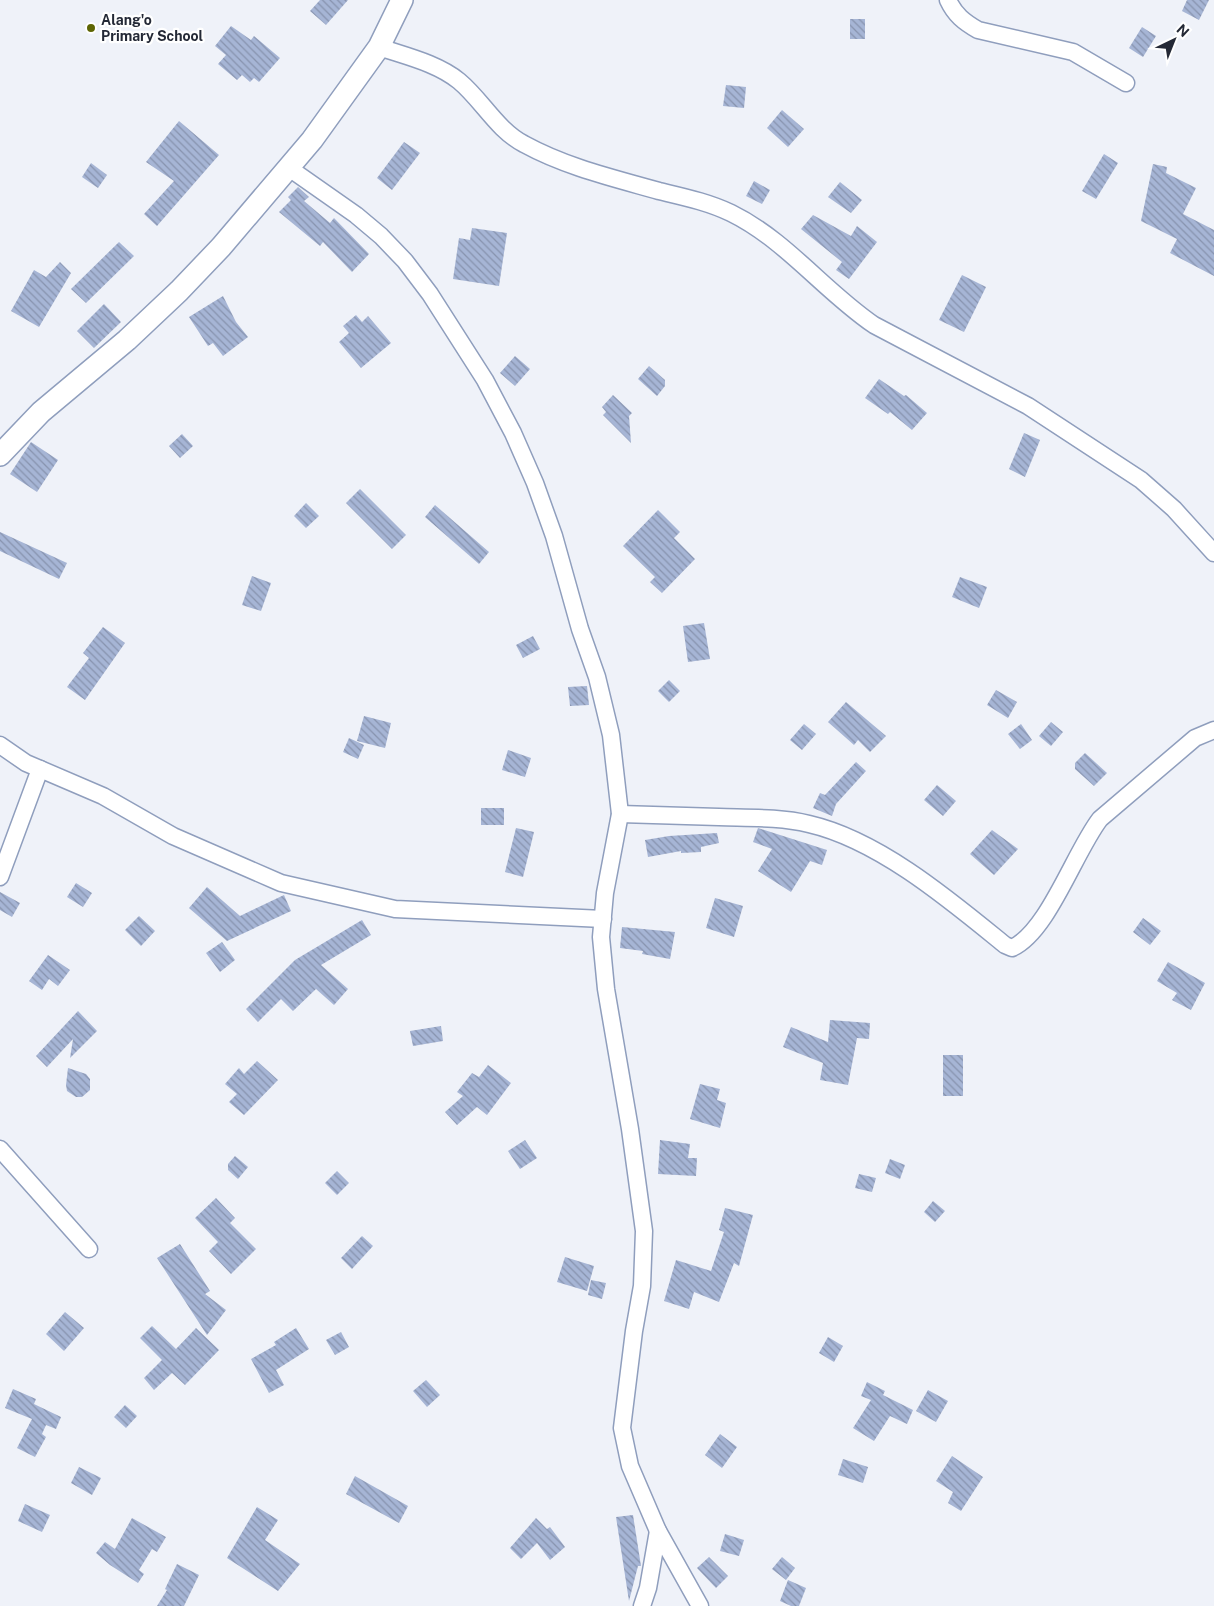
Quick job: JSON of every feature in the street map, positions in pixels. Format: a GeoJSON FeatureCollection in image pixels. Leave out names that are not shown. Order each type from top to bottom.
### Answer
{"type":"FeatureCollection","features":[{"type":"Feature","properties":{"kind":"street"},"geometry":{"type":"LineString","coordinates":[[0,456],[41,412],[127,340],[180,291],[221,248],[312,140],[379,47],[402,0]]}},
{"type":"Feature","properties":{"kind":"street"},"geometry":{"type":"LineString","coordinates":[[948,0],[955,13],[965,23],[978,30],[1073,52],[1126,83]]}},
{"type":"Feature","properties":{"kind":"street"},"geometry":{"type":"LineString","coordinates":[[379,47],[440,70],[458,81],[517,140],[540,152],[590,172],[704,202],[732,214],[787,252],[852,310],[874,325],[1028,406],[1141,480],[1174,509],[1214,553]]}},
{"type":"Feature","properties":{"kind":"street"},"geometry":{"type":"LineString","coordinates":[[289,168],[356,215],[381,236],[405,261],[430,294],[480,372],[513,433],[554,536],[580,629],[597,677],[612,735],[620,814],[605,893],[601,937],[606,989],[630,1129],[644,1231],[642,1286],[631,1350],[622,1428],[630,1466],[658,1531],[700,1606]]}},
{"type":"Feature","properties":{"kind":"street"},"geometry":{"type":"LineString","coordinates":[[620,814],[765,818],[810,824],[856,841],[918,877],[1005,945],[1012,948],[1019,945],[1030,934],[1054,900],[1091,830],[1100,819],[1194,738],[1214,730]]}},
{"type":"Feature","properties":{"kind":"street"},"geometry":{"type":"LineString","coordinates":[[0,745],[26,763],[103,796],[173,836],[280,883],[395,910],[603,919]]}},
{"type":"Feature","properties":{"kind":"street"},"geometry":{"type":"LineString","coordinates":[[0,877],[40,769]]}},
{"type":"Feature","properties":{"kind":"street"},"geometry":{"type":"LineString","coordinates":[[0,1149],[89,1249]]}},
{"type":"Feature","properties":{"kind":"street"},"geometry":{"type":"LineString","coordinates":[[642,1606],[648,1588],[658,1531]]}},
{"type":"Feature","properties":{"kind":"building"},"geometry":{"type":"Polygon","coordinates":[[[320,0],[348,0],[326,25],[310,11],[320,0]]]}},
{"type":"Feature","properties":{"kind":"building"},"geometry":{"type":"Polygon","coordinates":[[[1187,0],[1209,0],[1199,20],[1182,11],[1187,0]]]}},
{"type":"Feature","properties":{"kind":"building"},"geometry":{"type":"Polygon","coordinates":[[[850,19],[865,19],[865,39],[850,39],[850,19]]]}},
{"type":"Feature","properties":{"kind":"building"},"geometry":{"type":"Polygon","coordinates":[[[231,26],[251,40],[254,36],[280,58],[259,82],[254,78],[250,82],[242,75],[237,80],[218,64],[226,55],[215,46],[231,26]]]}},
{"type":"Feature","properties":{"kind":"building"},"geometry":{"type":"Polygon","coordinates":[[[1142,27],[1156,36],[1143,57],[1129,48],[1142,27]]]}},
{"type":"Feature","properties":{"kind":"building"},"geometry":{"type":"Polygon","coordinates":[[[726,85],[746,87],[744,108],[723,106],[726,85]]]}},
{"type":"Feature","properties":{"kind":"building"},"geometry":{"type":"Polygon","coordinates":[[[782,110],[804,129],[788,147],[767,128],[782,110]]]}},
{"type":"Feature","properties":{"kind":"building"},"geometry":{"type":"Polygon","coordinates":[[[179,121],[219,155],[157,226],[144,214],[174,181],[146,162],[179,121]]]}},
{"type":"Feature","properties":{"kind":"building"},"geometry":{"type":"Polygon","coordinates":[[[404,142],[420,153],[392,190],[377,178],[404,142]]]}},
{"type":"Feature","properties":{"kind":"building"},"geometry":{"type":"Polygon","coordinates":[[[1104,154],[1118,163],[1096,199],[1082,191],[1104,154]]]}},
{"type":"Feature","properties":{"kind":"building"},"geometry":{"type":"Polygon","coordinates":[[[91,163],[107,175],[98,188],[82,177],[91,163]]]}},
{"type":"Feature","properties":{"kind":"building"},"geometry":{"type":"Polygon","coordinates":[[[1153,164],[1167,167],[1166,173],[1196,188],[1183,214],[1214,230],[1214,276],[1170,253],[1177,239],[1141,221],[1153,164]]]}},
{"type":"Feature","properties":{"kind":"building"},"geometry":{"type":"Polygon","coordinates":[[[754,181],[770,190],[762,204],[746,196],[754,181]]]}},
{"type":"Feature","properties":{"kind":"building"},"geometry":{"type":"Polygon","coordinates":[[[840,182],[862,200],[851,213],[828,197],[840,182]]]}},
{"type":"Feature","properties":{"kind":"building"},"geometry":{"type":"Polygon","coordinates":[[[298,187],[309,197],[304,201],[330,223],[334,218],[369,254],[352,272],[323,242],[320,246],[279,212],[291,200],[288,197],[298,187]]]}},
{"type":"Feature","properties":{"kind":"building"},"geometry":{"type":"Polygon","coordinates":[[[813,215],[851,236],[857,226],[877,242],[849,279],[836,270],[842,262],[801,229],[813,215]]]}},
{"type":"Feature","properties":{"kind":"building"},"geometry":{"type":"Polygon","coordinates":[[[472,228],[507,233],[499,286],[453,279],[459,238],[470,240],[472,228]]]}},
{"type":"Feature","properties":{"kind":"building"},"geometry":{"type":"Polygon","coordinates":[[[119,242],[134,256],[86,303],[71,289],[119,242]]]}},
{"type":"Feature","properties":{"kind":"building"},"geometry":{"type":"Polygon","coordinates":[[[60,262],[71,273],[39,327],[11,311],[34,270],[46,277],[60,262]]]}},
{"type":"Feature","properties":{"kind":"building"},"geometry":{"type":"Polygon","coordinates":[[[962,275],[986,287],[964,332],[939,320],[962,275]]]}},
{"type":"Feature","properties":{"kind":"building"},"geometry":{"type":"Polygon","coordinates":[[[223,296],[236,322],[248,337],[223,356],[213,343],[208,346],[189,317],[223,296]]]}},
{"type":"Feature","properties":{"kind":"building"},"geometry":{"type":"Polygon","coordinates":[[[104,304],[121,322],[94,348],[77,331],[104,304]]]}},
{"type":"Feature","properties":{"kind":"building"},"geometry":{"type":"Polygon","coordinates":[[[356,315],[362,322],[368,316],[391,343],[361,368],[339,342],[349,333],[343,326],[356,315]]]}},
{"type":"Feature","properties":{"kind":"building"},"geometry":{"type":"Polygon","coordinates":[[[515,356],[530,369],[515,386],[500,373],[515,356]]]}},
{"type":"Feature","properties":{"kind":"building"},"geometry":{"type":"Polygon","coordinates":[[[649,366],[665,380],[665,386],[657,396],[638,379],[649,366]]]}},
{"type":"Feature","properties":{"kind":"building"},"geometry":{"type":"Polygon","coordinates":[[[879,379],[904,396],[906,395],[927,413],[912,430],[890,412],[888,414],[865,398],[879,379]]]}},
{"type":"Feature","properties":{"kind":"building"},"geometry":{"type":"Polygon","coordinates":[[[613,395],[632,413],[629,416],[631,443],[603,415],[606,412],[602,407],[613,395]]]}},
{"type":"Feature","properties":{"kind":"building"},"geometry":{"type":"Polygon","coordinates":[[[1024,433],[1040,440],[1025,477],[1009,469],[1024,433]]]}},
{"type":"Feature","properties":{"kind":"building"},"geometry":{"type":"Polygon","coordinates":[[[182,434],[193,446],[180,458],[169,446],[182,434]]]}},
{"type":"Feature","properties":{"kind":"building"},"geometry":{"type":"Polygon","coordinates":[[[31,442],[58,460],[37,492],[10,474],[31,442]]]}},
{"type":"Feature","properties":{"kind":"building"},"geometry":{"type":"Polygon","coordinates":[[[360,489],[406,535],[392,549],[346,503],[360,489]]]}},
{"type":"Feature","properties":{"kind":"building"},"geometry":{"type":"Polygon","coordinates":[[[306,503],[319,516],[306,528],[294,516],[306,503]]]}},
{"type":"Feature","properties":{"kind":"building"},"geometry":{"type":"Polygon","coordinates":[[[435,505],[489,552],[479,564],[425,517],[435,505]]]}},
{"type":"Feature","properties":{"kind":"building"},"geometry":{"type":"Polygon","coordinates":[[[658,510],[680,532],[674,538],[695,559],[662,593],[650,582],[655,577],[623,546],[658,510]]]}},
{"type":"Feature","properties":{"kind":"building"},"geometry":{"type":"Polygon","coordinates":[[[0,532],[67,563],[59,579],[0,551],[0,532]]]}},
{"type":"Feature","properties":{"kind":"building"},"geometry":{"type":"Polygon","coordinates":[[[252,576],[271,583],[261,611],[242,605],[252,576]]]}},
{"type":"Feature","properties":{"kind":"building"},"geometry":{"type":"Polygon","coordinates":[[[960,577],[987,587],[979,608],[952,597],[960,577]]]}},
{"type":"Feature","properties":{"kind":"building"},"geometry":{"type":"Polygon","coordinates":[[[704,623],[710,659],[688,662],[683,626],[704,623]]]}},
{"type":"Feature","properties":{"kind":"building"},"geometry":{"type":"Polygon","coordinates":[[[103,627],[125,643],[85,700],[67,687],[89,658],[83,653],[103,627]]]}},
{"type":"Feature","properties":{"kind":"building"},"geometry":{"type":"Polygon","coordinates":[[[533,636],[540,649],[523,658],[516,645],[533,636]]]}},
{"type":"Feature","properties":{"kind":"building"},"geometry":{"type":"Polygon","coordinates":[[[669,680],[680,691],[669,702],[658,691],[669,680]]]}},
{"type":"Feature","properties":{"kind":"building"},"geometry":{"type":"Polygon","coordinates":[[[587,686],[589,705],[570,706],[568,687],[587,686]]]}},
{"type":"Feature","properties":{"kind":"building"},"geometry":{"type":"Polygon","coordinates":[[[996,690],[1017,702],[1008,718],[987,705],[996,690]]]}},
{"type":"Feature","properties":{"kind":"building"},"geometry":{"type":"Polygon","coordinates":[[[846,702],[886,736],[870,752],[858,740],[854,745],[828,722],[846,702]]]}},
{"type":"Feature","properties":{"kind":"building"},"geometry":{"type":"Polygon","coordinates":[[[364,716],[391,723],[385,748],[357,741],[364,716]]]}},
{"type":"Feature","properties":{"kind":"building"},"geometry":{"type":"Polygon","coordinates":[[[1051,722],[1063,732],[1051,746],[1039,736],[1051,722]]]}},
{"type":"Feature","properties":{"kind":"building"},"geometry":{"type":"Polygon","coordinates":[[[804,724],[816,734],[802,750],[790,740],[804,724]]]}},
{"type":"Feature","properties":{"kind":"building"},"geometry":{"type":"Polygon","coordinates":[[[1021,724],[1032,740],[1020,749],[1008,734],[1021,724]]]}},
{"type":"Feature","properties":{"kind":"building"},"geometry":{"type":"Polygon","coordinates":[[[349,738],[364,745],[358,759],[343,752],[349,738]]]}},
{"type":"Feature","properties":{"kind":"building"},"geometry":{"type":"Polygon","coordinates":[[[508,750],[531,758],[525,777],[502,770],[508,750]]]}},
{"type":"Feature","properties":{"kind":"building"},"geometry":{"type":"Polygon","coordinates":[[[1085,753],[1107,773],[1094,786],[1075,769],[1075,763],[1085,753]]]}},
{"type":"Feature","properties":{"kind":"building"},"geometry":{"type":"Polygon","coordinates":[[[856,762],[866,771],[836,804],[832,816],[813,808],[820,793],[825,795],[856,762]]]}},
{"type":"Feature","properties":{"kind":"building"},"geometry":{"type":"Polygon","coordinates":[[[937,785],[956,801],[943,816],[924,800],[937,785]]]}},
{"type":"Feature","properties":{"kind":"building"},"geometry":{"type":"Polygon","coordinates":[[[481,808],[504,808],[504,825],[481,825],[481,808]]]}},
{"type":"Feature","properties":{"kind":"building"},"geometry":{"type":"Polygon","coordinates":[[[516,828],[534,832],[523,877],[505,872],[516,828]]]}},
{"type":"Feature","properties":{"kind":"building"},"geometry":{"type":"Polygon","coordinates":[[[758,828],[827,850],[822,865],[810,861],[791,892],[758,871],[772,849],[753,842],[758,828]]]}},
{"type":"Feature","properties":{"kind":"building"},"geometry":{"type":"Polygon","coordinates":[[[992,830],[1018,849],[994,875],[970,854],[992,830]]]}},
{"type":"Feature","properties":{"kind":"building"},"geometry":{"type":"Polygon","coordinates":[[[717,833],[719,843],[701,847],[701,852],[681,853],[681,851],[648,857],[645,840],[669,836],[717,833]]]}},
{"type":"Feature","properties":{"kind":"building"},"geometry":{"type":"Polygon","coordinates":[[[76,883],[92,893],[83,907],[67,897],[76,883]]]}},
{"type":"Feature","properties":{"kind":"building"},"geometry":{"type":"Polygon","coordinates":[[[207,887],[240,916],[284,895],[291,911],[227,941],[189,908],[207,887]]]}},
{"type":"Feature","properties":{"kind":"building"},"geometry":{"type":"Polygon","coordinates":[[[0,892],[20,903],[12,917],[0,910],[0,892]]]}},
{"type":"Feature","properties":{"kind":"building"},"geometry":{"type":"Polygon","coordinates":[[[715,898],[743,906],[734,937],[706,928],[715,898]]]}},
{"type":"Feature","properties":{"kind":"building"},"geometry":{"type":"Polygon","coordinates":[[[139,916],[155,931],[141,946],[125,930],[139,916]]]}},
{"type":"Feature","properties":{"kind":"building"},"geometry":{"type":"Polygon","coordinates":[[[1143,918],[1161,931],[1150,945],[1133,932],[1143,918]]]}},
{"type":"Feature","properties":{"kind":"building"},"geometry":{"type":"Polygon","coordinates":[[[362,920],[371,935],[321,965],[348,989],[334,1005],[316,989],[293,1011],[281,999],[258,1022],[246,1009],[295,960],[362,920]]]}},
{"type":"Feature","properties":{"kind":"building"},"geometry":{"type":"Polygon","coordinates":[[[622,927],[675,932],[670,959],[642,954],[643,951],[620,948],[622,927]]]}},
{"type":"Feature","properties":{"kind":"building"},"geometry":{"type":"Polygon","coordinates":[[[222,942],[235,960],[220,972],[206,953],[222,942]]]}},
{"type":"Feature","properties":{"kind":"building"},"geometry":{"type":"Polygon","coordinates":[[[48,955],[70,970],[58,986],[49,979],[42,990],[29,981],[48,955]]]}},
{"type":"Feature","properties":{"kind":"building"},"geometry":{"type":"Polygon","coordinates":[[[1168,962],[1205,983],[1191,1010],[1172,1000],[1177,993],[1157,981],[1168,962]]]}},
{"type":"Feature","properties":{"kind":"building"},"geometry":{"type":"Polygon","coordinates":[[[78,1011],[97,1031],[70,1058],[73,1039],[47,1067],[36,1056],[78,1011]]]}},
{"type":"Feature","properties":{"kind":"building"},"geometry":{"type":"Polygon","coordinates":[[[830,1020],[870,1023],[869,1039],[857,1038],[848,1085],[820,1080],[823,1063],[783,1047],[791,1027],[828,1042],[830,1020]]]}},
{"type":"Feature","properties":{"kind":"building"},"geometry":{"type":"Polygon","coordinates":[[[441,1026],[443,1041],[413,1046],[410,1031],[441,1026]]]}},
{"type":"Feature","properties":{"kind":"building"},"geometry":{"type":"Polygon","coordinates":[[[943,1055],[963,1055],[963,1096],[943,1096],[943,1055]]]}},
{"type":"Feature","properties":{"kind":"building"},"geometry":{"type":"Polygon","coordinates":[[[257,1061],[278,1080],[244,1115],[229,1102],[237,1094],[225,1084],[239,1068],[244,1074],[257,1061]]]}},
{"type":"Feature","properties":{"kind":"building"},"geometry":{"type":"Polygon","coordinates":[[[488,1065],[511,1083],[487,1115],[477,1107],[457,1125],[445,1112],[463,1096],[457,1092],[472,1073],[479,1077],[488,1065]]]}},
{"type":"Feature","properties":{"kind":"building"},"geometry":{"type":"Polygon","coordinates":[[[68,1068],[86,1074],[90,1079],[90,1090],[82,1097],[76,1097],[67,1091],[68,1068]]]}},
{"type":"Feature","properties":{"kind":"building"},"geometry":{"type":"Polygon","coordinates":[[[700,1084],[720,1089],[717,1100],[726,1103],[720,1128],[690,1119],[700,1084]]]}},
{"type":"Feature","properties":{"kind":"building"},"geometry":{"type":"Polygon","coordinates":[[[525,1140],[537,1158],[520,1169],[508,1151],[525,1140]]]}},
{"type":"Feature","properties":{"kind":"building"},"geometry":{"type":"Polygon","coordinates":[[[660,1140],[690,1144],[688,1158],[697,1158],[696,1176],[658,1174],[660,1140]]]}},
{"type":"Feature","properties":{"kind":"building"},"geometry":{"type":"Polygon","coordinates":[[[235,1156],[248,1167],[238,1179],[228,1170],[228,1164],[235,1156]]]}},
{"type":"Feature","properties":{"kind":"building"},"geometry":{"type":"Polygon","coordinates":[[[890,1159],[905,1165],[900,1179],[885,1173],[890,1159]]]}},
{"type":"Feature","properties":{"kind":"building"},"geometry":{"type":"Polygon","coordinates":[[[337,1171],[349,1183],[337,1195],[325,1183],[337,1171]]]}},
{"type":"Feature","properties":{"kind":"building"},"geometry":{"type":"Polygon","coordinates":[[[859,1174],[876,1178],[872,1192],[855,1188],[859,1174]]]}},
{"type":"Feature","properties":{"kind":"building"},"geometry":{"type":"Polygon","coordinates":[[[216,1198],[235,1218],[230,1223],[256,1249],[231,1274],[209,1251],[218,1242],[195,1218],[216,1198]]]}},
{"type":"Feature","properties":{"kind":"building"},"geometry":{"type":"Polygon","coordinates":[[[933,1201],[945,1211],[935,1222],[924,1212],[933,1201]]]}},
{"type":"Feature","properties":{"kind":"building"},"geometry":{"type":"Polygon","coordinates":[[[725,1208],[753,1215],[739,1266],[734,1263],[719,1302],[694,1292],[689,1309],[664,1301],[676,1260],[711,1271],[724,1232],[719,1230],[725,1208]]]}},
{"type":"Feature","properties":{"kind":"building"},"geometry":{"type":"Polygon","coordinates":[[[362,1236],[373,1246],[352,1269],[341,1258],[362,1236]]]}},
{"type":"Feature","properties":{"kind":"building"},"geometry":{"type":"Polygon","coordinates":[[[180,1244],[210,1291],[205,1294],[226,1310],[207,1335],[157,1258],[180,1244]]]}},
{"type":"Feature","properties":{"kind":"building"},"geometry":{"type":"Polygon","coordinates":[[[565,1257],[594,1266],[587,1291],[557,1282],[565,1257]]]}},
{"type":"Feature","properties":{"kind":"building"},"geometry":{"type":"Polygon","coordinates":[[[591,1280],[606,1283],[602,1299],[588,1295],[591,1280]]]}},
{"type":"Feature","properties":{"kind":"building"},"geometry":{"type":"Polygon","coordinates":[[[65,1312],[84,1328],[64,1351],[46,1334],[65,1312]]]}},
{"type":"Feature","properties":{"kind":"building"},"geometry":{"type":"Polygon","coordinates":[[[152,1326],[176,1349],[196,1328],[219,1350],[185,1385],[172,1373],[154,1390],[144,1378],[162,1360],[140,1338],[152,1326]]]}},
{"type":"Feature","properties":{"kind":"building"},"geometry":{"type":"Polygon","coordinates":[[[296,1328],[309,1349],[276,1370],[284,1385],[269,1393],[251,1359],[276,1345],[274,1342],[296,1328]]]}},
{"type":"Feature","properties":{"kind":"building"},"geometry":{"type":"Polygon","coordinates":[[[341,1332],[349,1347],[335,1355],[326,1340],[341,1332]]]}},
{"type":"Feature","properties":{"kind":"building"},"geometry":{"type":"Polygon","coordinates":[[[828,1337],[843,1346],[834,1362],[819,1353],[828,1337]]]}},
{"type":"Feature","properties":{"kind":"building"},"geometry":{"type":"Polygon","coordinates":[[[426,1380],[440,1395],[427,1407],[413,1391],[426,1380]]]}},
{"type":"Feature","properties":{"kind":"building"},"geometry":{"type":"Polygon","coordinates":[[[867,1382],[885,1391],[883,1395],[913,1410],[907,1424],[890,1416],[874,1441],[853,1428],[871,1400],[861,1396],[867,1382]]]}},
{"type":"Feature","properties":{"kind":"building"},"geometry":{"type":"Polygon","coordinates":[[[13,1389],[36,1399],[34,1404],[61,1417],[56,1429],[46,1425],[42,1434],[46,1437],[35,1457],[17,1448],[32,1419],[5,1408],[13,1389]]]}},
{"type":"Feature","properties":{"kind":"building"},"geometry":{"type":"Polygon","coordinates":[[[928,1390],[948,1401],[936,1422],[916,1411],[928,1390]]]}},
{"type":"Feature","properties":{"kind":"building"},"geometry":{"type":"Polygon","coordinates":[[[125,1405],[137,1416],[126,1428],[114,1417],[125,1405]]]}},
{"type":"Feature","properties":{"kind":"building"},"geometry":{"type":"Polygon","coordinates":[[[720,1434],[737,1447],[722,1468],[705,1455],[720,1434]]]}},
{"type":"Feature","properties":{"kind":"building"},"geometry":{"type":"Polygon","coordinates":[[[952,1456],[983,1477],[961,1511],[948,1503],[953,1492],[936,1481],[952,1456]]]}},
{"type":"Feature","properties":{"kind":"building"},"geometry":{"type":"Polygon","coordinates":[[[843,1459],[868,1467],[863,1483],[838,1475],[843,1459]]]}},
{"type":"Feature","properties":{"kind":"building"},"geometry":{"type":"Polygon","coordinates":[[[79,1467],[101,1478],[92,1495],[71,1483],[79,1467]]]}},
{"type":"Feature","properties":{"kind":"building"},"geometry":{"type":"Polygon","coordinates":[[[355,1476],[408,1506],[399,1523],[346,1494],[355,1476]]]}},
{"type":"Feature","properties":{"kind":"building"},"geometry":{"type":"Polygon","coordinates":[[[25,1504],[50,1515],[42,1532],[18,1521],[25,1504]]]}},
{"type":"Feature","properties":{"kind":"building"},"geometry":{"type":"Polygon","coordinates":[[[257,1507],[278,1520],[265,1540],[300,1564],[278,1591],[227,1558],[257,1507]]]}},
{"type":"Feature","properties":{"kind":"building"},"geometry":{"type":"Polygon","coordinates":[[[633,1515],[641,1566],[638,1566],[629,1601],[616,1517],[633,1515]]]}},
{"type":"Feature","properties":{"kind":"building"},"geometry":{"type":"Polygon","coordinates":[[[132,1518],[166,1537],[157,1552],[152,1549],[139,1570],[144,1574],[138,1583],[110,1565],[96,1553],[105,1542],[115,1549],[132,1518]]]}},
{"type":"Feature","properties":{"kind":"building"},"geometry":{"type":"Polygon","coordinates":[[[536,1518],[547,1529],[550,1527],[565,1547],[550,1560],[537,1543],[521,1559],[510,1548],[536,1518]]]}},
{"type":"Feature","properties":{"kind":"building"},"geometry":{"type":"Polygon","coordinates":[[[725,1534],[744,1540],[739,1556],[720,1551],[725,1534]]]}},
{"type":"Feature","properties":{"kind":"building"},"geometry":{"type":"Polygon","coordinates":[[[709,1557],[728,1576],[716,1588],[697,1568],[709,1557]]]}},
{"type":"Feature","properties":{"kind":"building"},"geometry":{"type":"Polygon","coordinates":[[[782,1557],[795,1568],[786,1580],[772,1569],[782,1557]]]}},
{"type":"Feature","properties":{"kind":"building"},"geometry":{"type":"Polygon","coordinates":[[[177,1564],[199,1575],[184,1606],[157,1606],[167,1590],[165,1589],[177,1564]]]}},
{"type":"Feature","properties":{"kind":"building"},"geometry":{"type":"Polygon","coordinates":[[[788,1580],[806,1588],[799,1606],[791,1606],[780,1601],[788,1580]]]}},
{"type":"Feature","properties":{"kind":"place","name":"Alang'o Primary School"},"geometry":{"type":"Point","coordinates":[91,28]}}]}
